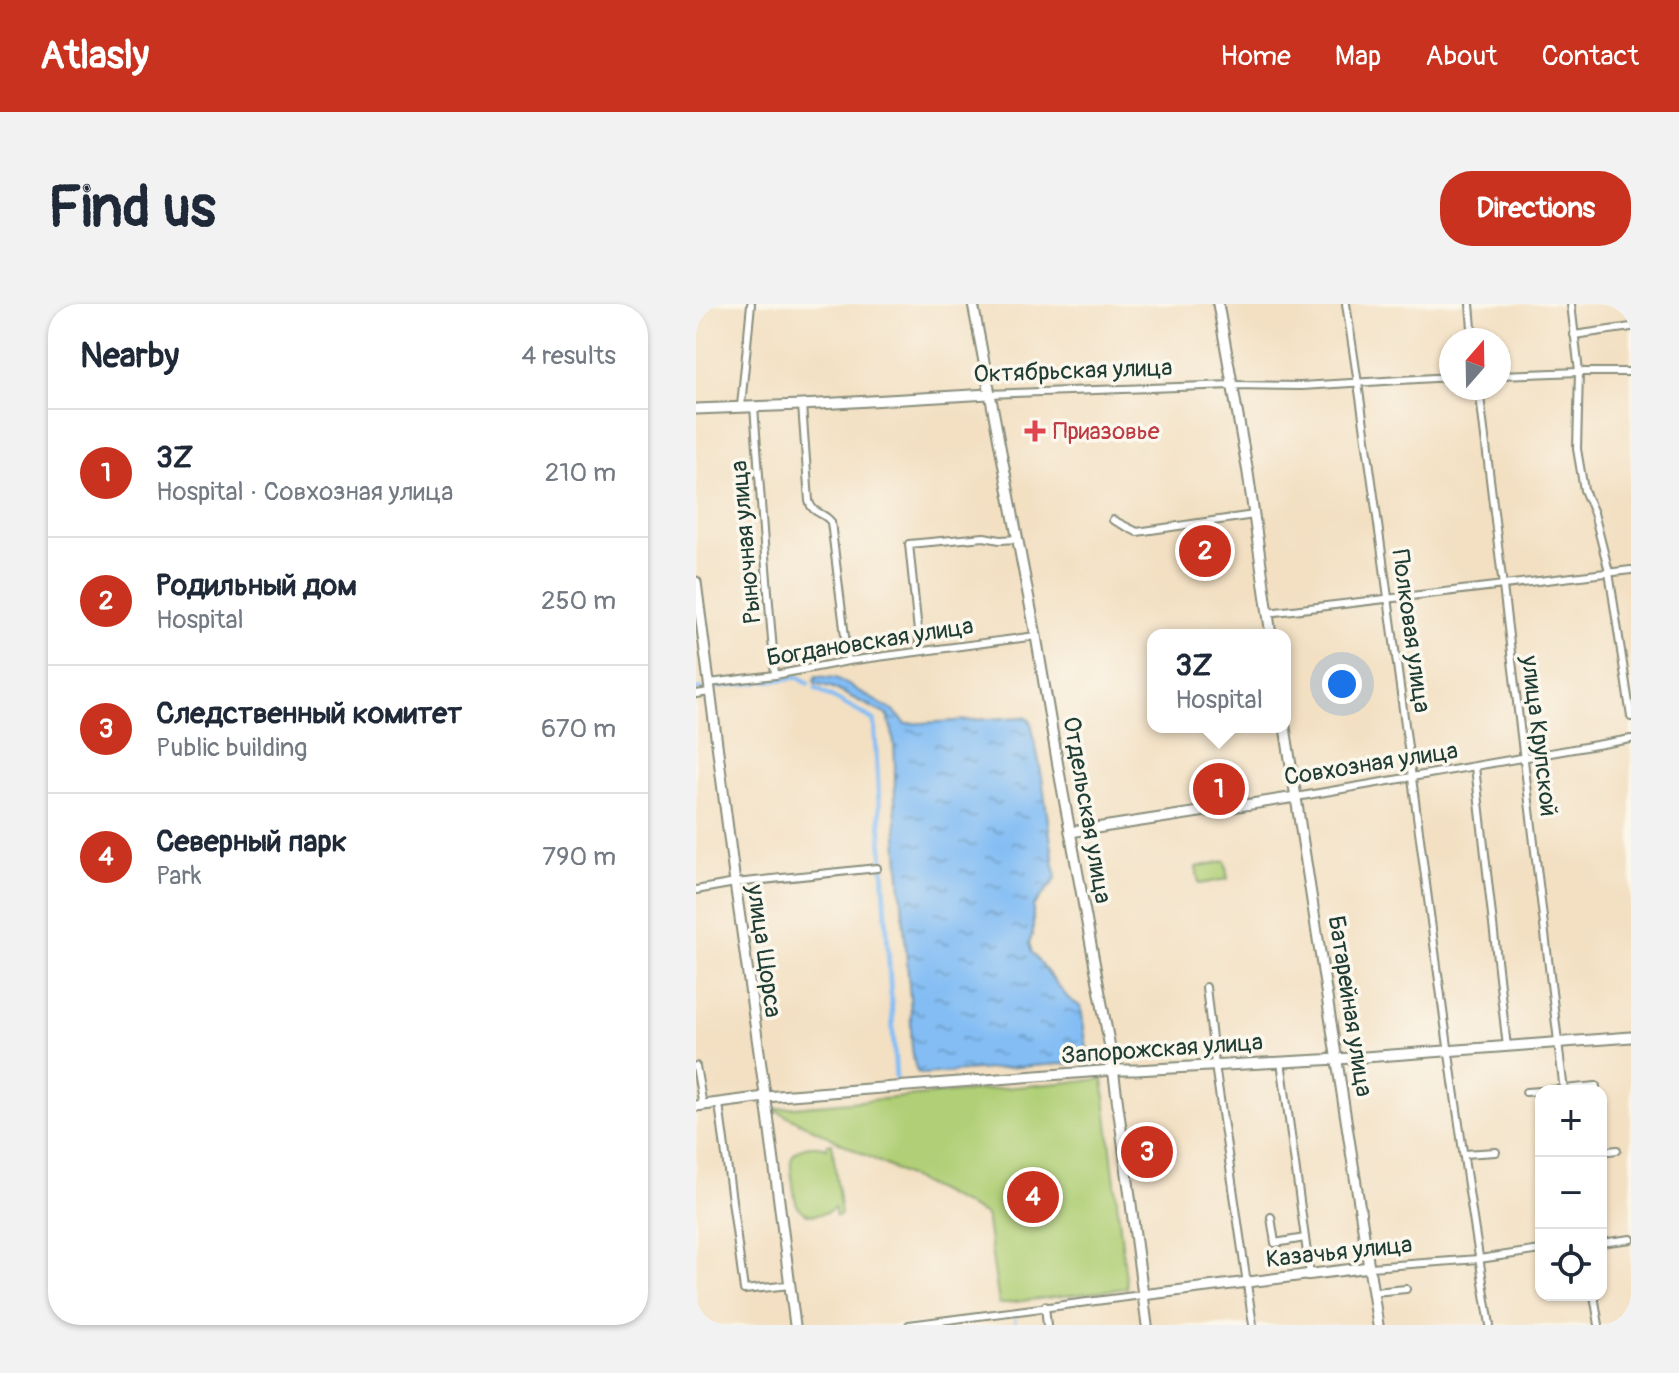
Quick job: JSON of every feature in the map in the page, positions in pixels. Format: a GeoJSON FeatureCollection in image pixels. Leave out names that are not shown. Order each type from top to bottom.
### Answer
{"type":"FeatureCollection","features":[{"type":"Feature","properties":{"kind":"street"},"geometry":{"type":"LineString","coordinates":[[741,406],[751,304]]}},
{"type":"Feature","properties":{"kind":"street","name":"Отдельская улица"},"geometry":{"type":"LineString","coordinates":[[973,304],[1114,1070],[1147,1325]]}},
{"type":"Feature","properties":{"kind":"street"},"geometry":{"type":"LineString","coordinates":[[1218,304],[1270,629]]}},
{"type":"Feature","properties":{"kind":"street","name":"Полковая улица"},"geometry":{"type":"LineString","coordinates":[[1346,304],[1490,1325]]}},
{"type":"Feature","properties":{"kind":"street"},"geometry":{"type":"LineString","coordinates":[[1470,304],[1472,328]]}},
{"type":"Feature","properties":{"kind":"street"},"geometry":{"type":"LineString","coordinates":[[1571,304],[1579,372],[1577,449],[1584,490],[1594,513],[1609,572],[1631,717]]}},
{"type":"Feature","properties":{"kind":"street"},"geometry":{"type":"LineString","coordinates":[[1574,335],[1631,327]]}},
{"type":"Feature","properties":{"kind":"street"},"geometry":{"type":"LineString","coordinates":[[1511,375],[1631,372]]}},
{"type":"Feature","properties":{"kind":"street","name":"Октябрьская улица"},"geometry":{"type":"LineString","coordinates":[[696,409],[989,394],[1232,385],[1301,386],[1439,378]]}},
{"type":"Feature","properties":{"kind":"street","name":"улица Крупской"},"geometry":{"type":"LineString","coordinates":[[1480,400],[1563,1085]]}},
{"type":"Feature","properties":{"kind":"street"},"geometry":{"type":"LineString","coordinates":[[802,405],[810,507],[831,522],[848,661]]}},
{"type":"Feature","properties":{"kind":"street","name":"Рыночная улица"},"geometry":{"type":"LineString","coordinates":[[754,406],[775,675]]}},
{"type":"Feature","properties":{"kind":"street"},"geometry":{"type":"LineString","coordinates":[[1113,520],[1137,532],[1254,515]]}},
{"type":"Feature","properties":{"kind":"street"},"geometry":{"type":"LineString","coordinates":[[920,651],[909,544],[984,537],[1018,539]]}},
{"type":"Feature","properties":{"kind":"street"},"geometry":{"type":"LineString","coordinates":[[1267,613],[1631,570]]}},
{"type":"Feature","properties":{"kind":"street","name":"улица Щорса"},"geometry":{"type":"LineString","coordinates":[[696,582],[698,620],[795,1325]]}},
{"type":"Feature","properties":{"kind":"street","name":"Богдановская улица"},"geometry":{"type":"LineString","coordinates":[[696,694],[709,687],[848,661],[1036,636]]}},
{"type":"Feature","properties":{"kind":"street","name":"Батарейная улица"},"geometry":{"type":"LineString","coordinates":[[1286,733],[1378,1325]]}},
{"type":"Feature","properties":{"kind":"street","name":"Совхозная улица"},"geometry":{"type":"LineString","coordinates":[[1070,832],[1296,797],[1631,739]]}},
{"type":"Feature","properties":{"kind":"street"},"geometry":{"type":"LineString","coordinates":[[1475,767],[1507,1047]]}},
{"type":"Feature","properties":{"kind":"street"},"geometry":{"type":"LineString","coordinates":[[696,890],[877,868]]}},
{"type":"Feature","properties":{"kind":"street"},"geometry":{"type":"LineString","coordinates":[[1206,987],[1253,1325]]}},
{"type":"Feature","properties":{"kind":"street","name":"Запорожская улица"},"geometry":{"type":"LineString","coordinates":[[699,1106],[765,1097],[1114,1070],[1338,1059],[1631,1037]]}},
{"type":"Feature","properties":{"kind":"street"},"geometry":{"type":"LineString","coordinates":[[1281,1061],[1310,1275]]}},
{"type":"Feature","properties":{"kind":"street"},"geometry":{"type":"LineString","coordinates":[[696,1066],[699,1106]]}},
{"type":"Feature","properties":{"kind":"street"},"geometry":{"type":"LineString","coordinates":[[1526,1092],[1535,1091]]}},
{"type":"Feature","properties":{"kind":"street"},"geometry":{"type":"LineString","coordinates":[[719,1104],[744,1290],[790,1285]]}},
{"type":"Feature","properties":{"kind":"street"},"geometry":{"type":"LineString","coordinates":[[1607,1151],[1617,1150]]}},
{"type":"Feature","properties":{"kind":"street"},"geometry":{"type":"LineString","coordinates":[[1464,1154],[1496,1152]]}},
{"type":"Feature","properties":{"kind":"street"},"geometry":{"type":"LineString","coordinates":[[1271,1217],[1275,1243],[1305,1238]]}},
{"type":"Feature","properties":{"kind":"street"},"geometry":{"type":"LineString","coordinates":[[1607,1242],[1631,1239]]}},
{"type":"Feature","properties":{"kind":"street","name":"Казачья улица"},"geometry":{"type":"LineString","coordinates":[[1142,1295],[1535,1251]]}},
{"type":"Feature","properties":{"kind":"street"},"geometry":{"type":"LineString","coordinates":[[1374,1292],[1406,1289]]}},
{"type":"Feature","properties":{"kind":"street"},"geometry":{"type":"LineString","coordinates":[[911,1325],[970,1321],[1045,1306],[1142,1295]]}},
{"type":"Feature","properties":{"kind":"street"},"geometry":{"type":"LineString","coordinates":[[1595,1301],[1599,1325]]}},
{"type":"Feature","properties":{"kind":"street"},"geometry":{"type":"LineString","coordinates":[[1045,1306],[1047,1325]]}},
{"type":"Feature","properties":{"kind":"street"},"geometry":{"type":"LineString","coordinates":[[1007,1313],[1008,1325]]}},
{"type":"Feature","properties":{"kind":"green space"},"geometry":{"type":"Polygon","coordinates":[[[1225,861],[1228,879],[1199,884],[1196,867],[1225,861]]]}},
{"type":"Feature","properties":{"kind":"green space"},"geometry":{"type":"Polygon","coordinates":[[[1103,1079],[1127,1288],[999,1304],[986,1215],[773,1109],[1103,1079]]]}},
{"type":"Feature","properties":{"kind":"green space"},"geometry":{"type":"Polygon","coordinates":[[[832,1143],[841,1215],[836,1216],[834,1207],[822,1214],[807,1214],[795,1200],[792,1157],[803,1148],[827,1148],[827,1144],[832,1143]]]}},
{"type":"Feature","properties":{"kind":"water"},"geometry":{"type":"Polygon","coordinates":[[[816,676],[836,678],[895,712],[906,724],[1021,717],[1031,722],[1056,879],[1033,906],[1033,932],[1029,943],[1032,953],[1068,998],[1081,1007],[1087,1049],[1082,1060],[1075,1063],[917,1072],[912,1045],[896,826],[894,746],[890,725],[887,715],[831,687],[815,683],[816,676]]]}},
{"type":"Feature","properties":{"kind":"waterway"},"geometry":{"type":"LineString","coordinates":[[766,681],[798,677],[808,683]]}},
{"type":"Feature","properties":{"kind":"waterway"},"geometry":{"type":"LineString","coordinates":[[716,687],[758,682]]}},
{"type":"Feature","properties":{"kind":"waterway"},"geometry":{"type":"LineString","coordinates":[[816,688],[874,720],[896,1079]]}},
{"type":"Feature","properties":{"kind":"waterway"},"geometry":{"type":"LineString","coordinates":[[696,690],[703,689]]}},
{"type":"Feature","properties":{"kind":"waterway"},"geometry":{"type":"LineString","coordinates":[[1015,1315],[1016,1325]]}},
{"type":"Feature","properties":{"kind":"place","name":"Приазовье"},"geometry":{"type":"Point","coordinates":[1035,431]}},
{"type":"Feature","properties":{"kind":"place","name":"Родильный дом"},"geometry":{"type":"Point","coordinates":[1205,551]}},
{"type":"Feature","properties":{"kind":"place","name":"3Z"},"geometry":{"type":"Point","coordinates":[1219,789]}},
{"type":"Feature","properties":{"kind":"place","name":"Следственный комитет"},"geometry":{"type":"Point","coordinates":[1147,1152]}},
{"type":"Feature","properties":{"kind":"place","name":"Северный парк"},"geometry":{"type":"Point","coordinates":[1033,1197]}}]}
